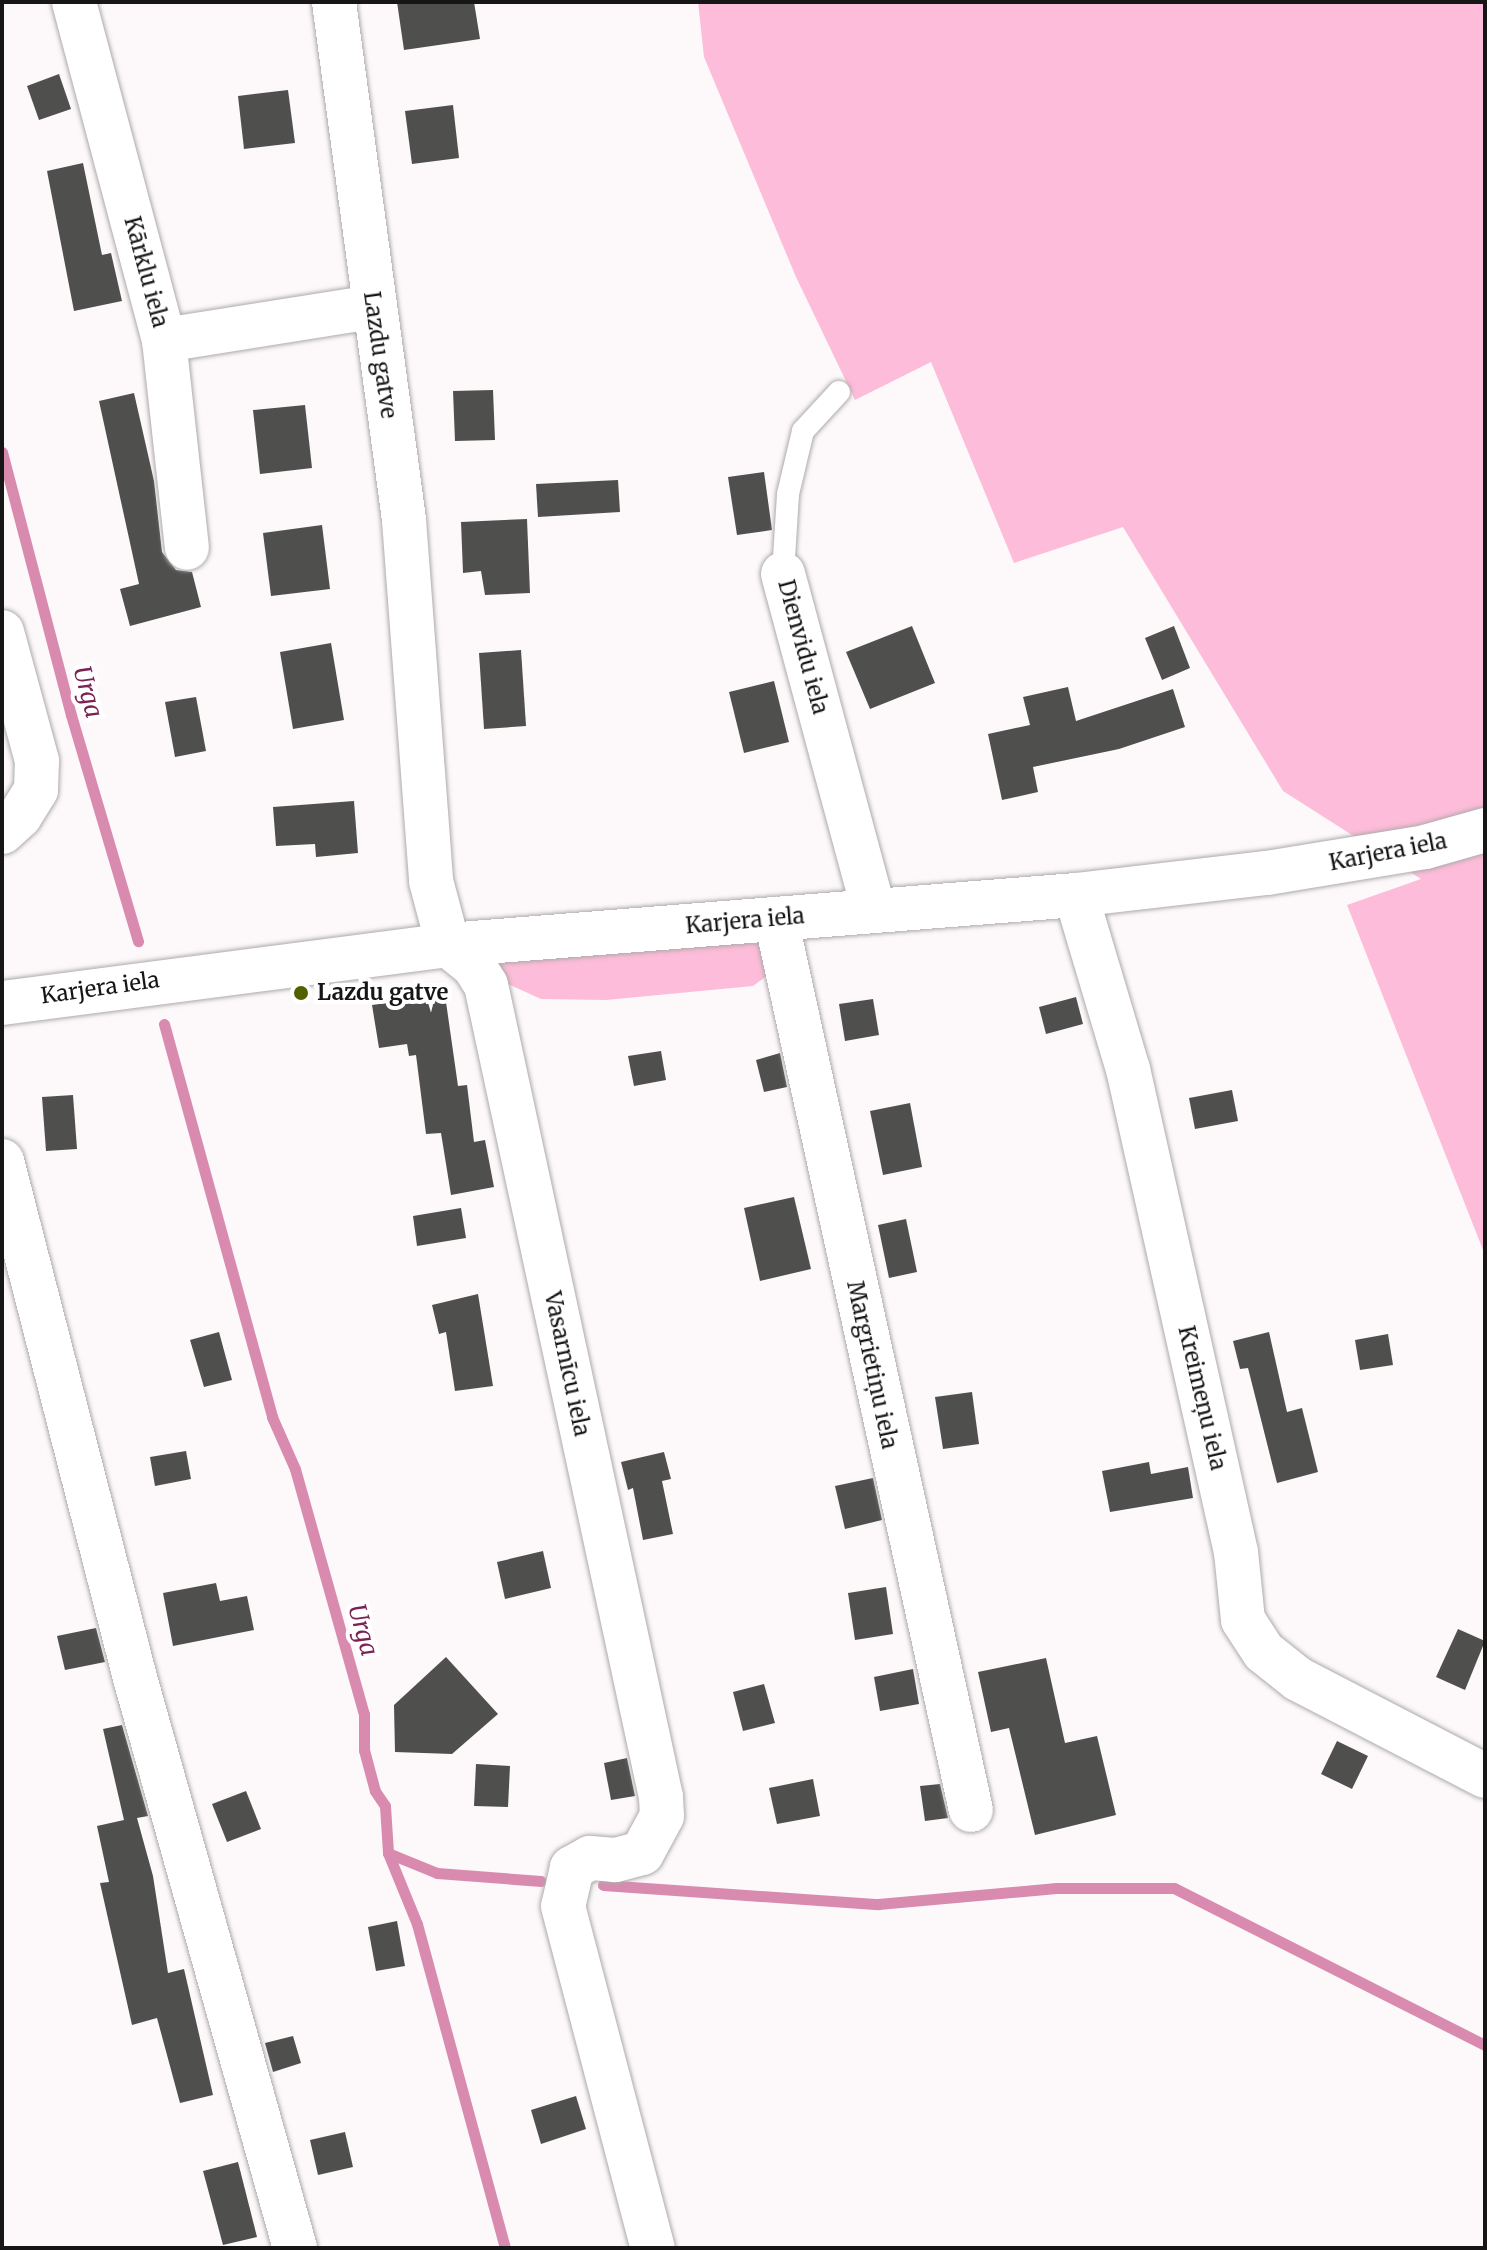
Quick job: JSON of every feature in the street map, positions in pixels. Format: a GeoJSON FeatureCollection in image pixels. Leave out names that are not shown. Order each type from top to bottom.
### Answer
{"type":"FeatureCollection","features":[{"type":"Feature","properties":{"kind":"street","name":"Kārklu iela"},"geometry":{"type":"LineString","coordinates":[[74,2],[164,340],[187,548]]}},
{"type":"Feature","properties":{"kind":"street","name":"Lazdu gatve"},"geometry":{"type":"LineString","coordinates":[[334,2],[404,520],[431,881],[448,945]]}},
{"type":"Feature","properties":{"kind":"street"},"geometry":{"type":"LineString","coordinates":[[164,340],[373,307]]}},
{"type":"Feature","properties":{"kind":"street","name":"Dienvidu iela"},"geometry":{"type":"LineString","coordinates":[[783,574],[874,911]]}},
{"type":"Feature","properties":{"kind":"street"},"geometry":{"type":"LineString","coordinates":[[2,632],[31,731],[36,790],[20,816],[2,832]]}},
{"type":"Feature","properties":{"kind":"street","name":"Karjera iela"},"geometry":{"type":"LineString","coordinates":[[2,1003],[448,945],[1076,895],[1354,861],[1485,830]]}},
{"type":"Feature","properties":{"kind":"street","name":"Kreimeņu iela"},"geometry":{"type":"LineString","coordinates":[[1076,895],[1128,1069],[1236,1552],[1243,1620],[1264,1652],[1298,1679],[1485,1776]]}},
{"type":"Feature","properties":{"kind":"street","name":"Margrietiņu iela"},"geometry":{"type":"LineString","coordinates":[[776,919],[971,1810]]}},
{"type":"Feature","properties":{"kind":"street","name":"Vasarnīcu iela"},"geometry":{"type":"LineString","coordinates":[[448,945],[474,966],[486,985],[661,1797],[662,1816],[642,1853],[615,1860],[590,1858],[572,1868],[563,1906],[653,2248]]}},
{"type":"Feature","properties":{"kind":"street"},"geometry":{"type":"LineString","coordinates":[[2,1161],[135,1678],[295,2248]]}},
{"type":"Feature","properties":{"kind":"lane","name":"Dienvidu iela"},"geometry":{"type":"LineString","coordinates":[[783,574],[788,494],[803,431],[839,392]]}},
{"type":"Feature","properties":{"kind":"shaded area"},"geometry":{"type":"Polygon","coordinates":[[[698,2],[1485,2],[1485,1255],[1347,905],[1421,879],[1283,791],[1123,527],[1014,563],[931,362],[855,400],[796,277],[704,57],[698,2]]]}},
{"type":"Feature","properties":{"kind":"shaded area"},"geometry":{"type":"Polygon","coordinates":[[[760,942],[768,975],[753,986],[606,1000],[541,999],[497,979],[496,965],[502,959],[760,942]]]}},
{"type":"Feature","properties":{"kind":"building"},"geometry":{"type":"Polygon","coordinates":[[[397,2],[474,2],[480,39],[404,50],[397,2]]]}},
{"type":"Feature","properties":{"kind":"building"},"geometry":{"type":"Polygon","coordinates":[[[59,74],[71,109],[39,120],[27,86],[59,74]]]}},
{"type":"Feature","properties":{"kind":"building"},"geometry":{"type":"Polygon","coordinates":[[[288,90],[295,143],[244,149],[238,96],[288,90]]]}},
{"type":"Feature","properties":{"kind":"building"},"geometry":{"type":"Polygon","coordinates":[[[453,105],[459,158],[412,164],[405,111],[453,105]]]}},
{"type":"Feature","properties":{"kind":"building"},"geometry":{"type":"Polygon","coordinates":[[[83,163],[102,255],[111,253],[122,301],[74,311],[47,171],[83,163]]]}},
{"type":"Feature","properties":{"kind":"building"},"geometry":{"type":"Polygon","coordinates":[[[493,390],[495,440],[455,441],[453,391],[493,390]]]}},
{"type":"Feature","properties":{"kind":"building"},"geometry":{"type":"Polygon","coordinates":[[[134,393],[154,481],[162,552],[176,570],[192,572],[201,607],[130,626],[120,589],[139,584],[99,401],[134,393]]]}},
{"type":"Feature","properties":{"kind":"building"},"geometry":{"type":"Polygon","coordinates":[[[305,405],[312,468],[260,474],[253,410],[305,405]]]}},
{"type":"Feature","properties":{"kind":"building"},"geometry":{"type":"Polygon","coordinates":[[[764,472],[772,530],[737,535],[728,477],[764,472]]]}},
{"type":"Feature","properties":{"kind":"building"},"geometry":{"type":"Polygon","coordinates":[[[618,480],[620,512],[538,517],[536,484],[618,480]]]}},
{"type":"Feature","properties":{"kind":"building"},"geometry":{"type":"Polygon","coordinates":[[[527,519],[530,593],[485,595],[481,571],[463,573],[461,522],[527,519]]]}},
{"type":"Feature","properties":{"kind":"building"},"geometry":{"type":"Polygon","coordinates":[[[322,525],[330,589],[271,596],[263,533],[322,525]]]}},
{"type":"Feature","properties":{"kind":"building"},"geometry":{"type":"Polygon","coordinates":[[[912,626],[935,683],[870,709],[846,652],[912,626]]]}},
{"type":"Feature","properties":{"kind":"building"},"geometry":{"type":"Polygon","coordinates":[[[1174,626],[1190,668],[1162,680],[1145,638],[1174,626]]]}},
{"type":"Feature","properties":{"kind":"building"},"geometry":{"type":"Polygon","coordinates":[[[331,643],[344,720],[293,729],[280,652],[331,643]]]}},
{"type":"Feature","properties":{"kind":"building"},"geometry":{"type":"Polygon","coordinates":[[[521,650],[526,726],[484,729],[479,653],[521,650]]]}},
{"type":"Feature","properties":{"kind":"building"},"geometry":{"type":"Polygon","coordinates":[[[774,681],[789,742],[744,753],[729,692],[774,681]]]}},
{"type":"Feature","properties":{"kind":"building"},"geometry":{"type":"Polygon","coordinates":[[[1068,687],[1076,721],[1173,689],[1185,727],[1119,749],[1033,767],[1038,792],[1002,800],[988,734],[1030,725],[1023,697],[1068,687]]]}},
{"type":"Feature","properties":{"kind":"building"},"geometry":{"type":"Polygon","coordinates":[[[196,697],[206,751],[175,757],[165,702],[196,697]]]}},
{"type":"Feature","properties":{"kind":"building"},"geometry":{"type":"Polygon","coordinates":[[[354,801],[358,853],[316,857],[315,844],[276,846],[273,807],[354,801]]]}},
{"type":"Feature","properties":{"kind":"building"},"geometry":{"type":"Polygon","coordinates":[[[445,995],[458,1086],[467,1085],[474,1142],[485,1140],[494,1187],[451,1195],[441,1133],[426,1134],[416,1055],[409,1056],[407,1044],[379,1048],[372,1005],[445,995]]]}},
{"type":"Feature","properties":{"kind":"building"},"geometry":{"type":"Polygon","coordinates":[[[1076,997],[1083,1024],[1046,1034],[1039,1007],[1076,997]]]}},
{"type":"Feature","properties":{"kind":"building"},"geometry":{"type":"Polygon","coordinates":[[[873,999],[879,1035],[845,1041],[839,1004],[873,999]]]}},
{"type":"Feature","properties":{"kind":"building"},"geometry":{"type":"Polygon","coordinates":[[[661,1051],[666,1080],[634,1086],[628,1056],[661,1051]]]}},
{"type":"Feature","properties":{"kind":"building"},"geometry":{"type":"Polygon","coordinates":[[[780,1053],[787,1087],[764,1092],[756,1060],[780,1053]]]}},
{"type":"Feature","properties":{"kind":"building"},"geometry":{"type":"Polygon","coordinates":[[[1232,1090],[1238,1121],[1195,1129],[1189,1098],[1232,1090]]]}},
{"type":"Feature","properties":{"kind":"building"},"geometry":{"type":"Polygon","coordinates":[[[73,1095],[77,1149],[46,1151],[42,1097],[73,1095]]]}},
{"type":"Feature","properties":{"kind":"building"},"geometry":{"type":"Polygon","coordinates":[[[910,1103],[922,1167],[883,1175],[870,1111],[910,1103]]]}},
{"type":"Feature","properties":{"kind":"building"},"geometry":{"type":"Polygon","coordinates":[[[794,1197],[811,1269],[760,1281],[744,1208],[794,1197]]]}},
{"type":"Feature","properties":{"kind":"building"},"geometry":{"type":"Polygon","coordinates":[[[461,1208],[466,1238],[417,1246],[413,1216],[461,1208]]]}},
{"type":"Feature","properties":{"kind":"building"},"geometry":{"type":"Polygon","coordinates":[[[906,1219],[917,1272],[889,1278],[878,1225],[906,1219]]]}},
{"type":"Feature","properties":{"kind":"building"},"geometry":{"type":"Polygon","coordinates":[[[478,1294],[493,1386],[455,1391],[446,1332],[439,1334],[432,1305],[478,1294]]]}},
{"type":"Feature","properties":{"kind":"building"},"geometry":{"type":"Polygon","coordinates":[[[219,1332],[232,1380],[204,1387],[190,1340],[219,1332]]]}},
{"type":"Feature","properties":{"kind":"building"},"geometry":{"type":"Polygon","coordinates":[[[1269,1332],[1287,1412],[1302,1408],[1318,1472],[1277,1483],[1248,1368],[1240,1369],[1233,1341],[1269,1332]]]}},
{"type":"Feature","properties":{"kind":"building"},"geometry":{"type":"Polygon","coordinates":[[[1388,1334],[1393,1365],[1360,1370],[1355,1340],[1388,1334]]]}},
{"type":"Feature","properties":{"kind":"building"},"geometry":{"type":"Polygon","coordinates":[[[972,1392],[979,1444],[943,1449],[935,1397],[972,1392]]]}},
{"type":"Feature","properties":{"kind":"building"},"geometry":{"type":"Polygon","coordinates":[[[186,1451],[191,1479],[155,1486],[150,1457],[186,1451]]]}},
{"type":"Feature","properties":{"kind":"building"},"geometry":{"type":"Polygon","coordinates":[[[664,1452],[671,1479],[662,1481],[673,1534],[643,1540],[633,1488],[628,1490],[621,1462],[664,1452]]]}},
{"type":"Feature","properties":{"kind":"building"},"geometry":{"type":"Polygon","coordinates":[[[1149,1462],[1151,1474],[1188,1467],[1193,1498],[1110,1512],[1102,1471],[1149,1462]]]}},
{"type":"Feature","properties":{"kind":"building"},"geometry":{"type":"Polygon","coordinates":[[[873,1478],[882,1520],[845,1529],[835,1486],[873,1478]]]}},
{"type":"Feature","properties":{"kind":"building"},"geometry":{"type":"Polygon","coordinates":[[[543,1551],[551,1588],[505,1599],[497,1562],[543,1551]]]}},
{"type":"Feature","properties":{"kind":"building"},"geometry":{"type":"Polygon","coordinates":[[[216,1583],[220,1601],[247,1596],[254,1630],[173,1646],[163,1593],[216,1583]]]}},
{"type":"Feature","properties":{"kind":"building"},"geometry":{"type":"Polygon","coordinates":[[[886,1587],[893,1634],[855,1640],[848,1593],[886,1587]]]}},
{"type":"Feature","properties":{"kind":"building"},"geometry":{"type":"Polygon","coordinates":[[[96,1628],[105,1662],[65,1670],[57,1636],[96,1628]]]}},
{"type":"Feature","properties":{"kind":"building"},"geometry":{"type":"Polygon","coordinates":[[[1458,1629],[1485,1641],[1465,1690],[1436,1677],[1458,1629]]]}},
{"type":"Feature","properties":{"kind":"building"},"geometry":{"type":"Polygon","coordinates":[[[446,1657],[498,1714],[452,1754],[395,1752],[394,1705],[446,1657]]]}},
{"type":"Feature","properties":{"kind":"building"},"geometry":{"type":"Polygon","coordinates":[[[1046,1658],[1065,1743],[1097,1736],[1116,1815],[1035,1835],[1009,1728],[991,1732],[978,1672],[1046,1658]]]}},
{"type":"Feature","properties":{"kind":"building"},"geometry":{"type":"Polygon","coordinates":[[[913,1669],[919,1704],[880,1711],[874,1677],[913,1669]]]}},
{"type":"Feature","properties":{"kind":"building"},"geometry":{"type":"Polygon","coordinates":[[[764,1684],[775,1723],[743,1731],[733,1692],[764,1684]]]}},
{"type":"Feature","properties":{"kind":"building"},"geometry":{"type":"Polygon","coordinates":[[[122,1725],[148,1816],[137,1818],[153,1876],[168,1973],[184,1969],[213,2095],[180,2103],[157,2018],[132,2025],[100,1883],[109,1882],[97,1826],[124,1820],[103,1729],[122,1725]]]}},
{"type":"Feature","properties":{"kind":"building"},"geometry":{"type":"Polygon","coordinates":[[[1337,1741],[1368,1756],[1352,1789],[1321,1774],[1337,1741]]]}},
{"type":"Feature","properties":{"kind":"building"},"geometry":{"type":"Polygon","coordinates":[[[627,1758],[635,1796],[611,1800],[604,1763],[627,1758]]]}},
{"type":"Feature","properties":{"kind":"building"},"geometry":{"type":"Polygon","coordinates":[[[476,1764],[510,1766],[508,1807],[474,1806],[476,1764]]]}},
{"type":"Feature","properties":{"kind":"building"},"geometry":{"type":"Polygon","coordinates":[[[813,1779],[820,1816],[777,1824],[769,1788],[813,1779]]]}},
{"type":"Feature","properties":{"kind":"building"},"geometry":{"type":"Polygon","coordinates":[[[940,1784],[948,1818],[925,1821],[920,1786],[940,1784]]]}},
{"type":"Feature","properties":{"kind":"building"},"geometry":{"type":"Polygon","coordinates":[[[246,1791],[261,1829],[227,1842],[212,1804],[246,1791]]]}},
{"type":"Feature","properties":{"kind":"building"},"geometry":{"type":"Polygon","coordinates":[[[397,1921],[405,1966],[376,1971],[368,1927],[397,1921]]]}},
{"type":"Feature","properties":{"kind":"building"},"geometry":{"type":"Polygon","coordinates":[[[293,2036],[301,2063],[273,2072],[265,2043],[293,2036]]]}},
{"type":"Feature","properties":{"kind":"building"},"geometry":{"type":"Polygon","coordinates":[[[576,2096],[586,2129],[541,2144],[531,2110],[576,2096]]]}},
{"type":"Feature","properties":{"kind":"building"},"geometry":{"type":"Polygon","coordinates":[[[345,2132],[353,2167],[318,2175],[310,2140],[345,2132]]]}},
{"type":"Feature","properties":{"kind":"building"},"geometry":{"type":"Polygon","coordinates":[[[238,2162],[257,2237],[223,2245],[203,2171],[238,2162]]]}},
{"type":"Feature","properties":{"kind":"waterway","name":"Urga"},"geometry":{"type":"LineString","coordinates":[[2,452],[71,715],[138,941]]}},
{"type":"Feature","properties":{"kind":"waterway","name":"Urga"},"geometry":{"type":"LineString","coordinates":[[164,1024],[272,1417],[295,1469],[364,1714],[364,1750],[375,1791],[385,1806],[388,1853],[417,1924],[505,2248]]}},
{"type":"Feature","properties":{"kind":"waterway"},"geometry":{"type":"LineString","coordinates":[[388,1853],[437,1873],[541,1881]]}},
{"type":"Feature","properties":{"kind":"waterway"},"geometry":{"type":"LineString","coordinates":[[603,1885],[878,1904],[1056,1888],[1174,1888],[1485,2045]]}},
{"type":"Feature","properties":{"kind":"place","name":"Lazdu gatve"},"geometry":{"type":"Point","coordinates":[301,993]}}]}
